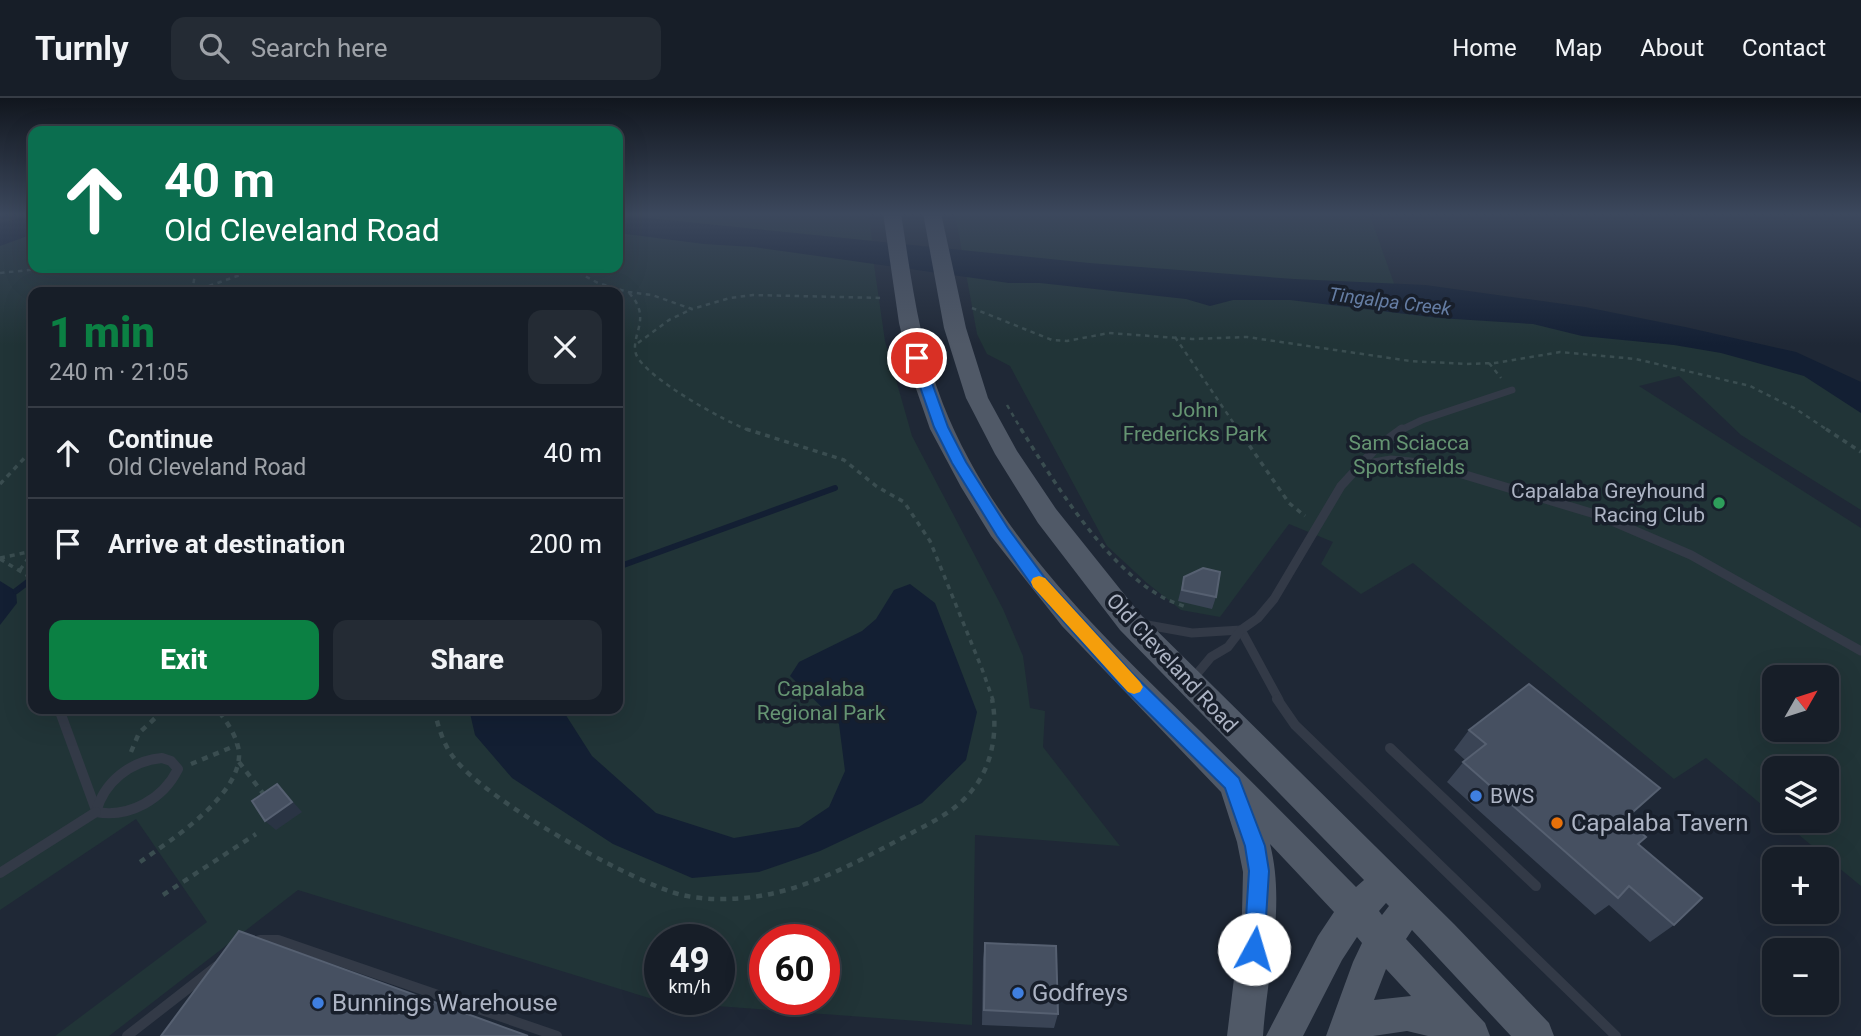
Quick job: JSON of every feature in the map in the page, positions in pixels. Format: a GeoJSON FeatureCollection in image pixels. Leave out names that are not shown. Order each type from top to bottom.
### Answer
{"type":"FeatureCollection","features":[{"type":"Feature","properties":{"kind":"main road","name":"Old Cleveland Road"},"geometry":{"type":"LineString","coordinates":[[900,257],[921,371],[941,427],[1002,532],[1068,618],[1124,677],[1233,783],[1471,1036]]}},
{"type":"Feature","properties":{"kind":"main road","name":"Old Cleveland Road"},"geometry":{"type":"LineString","coordinates":[[941,257],[955,328],[977,398],[1007,454],[1047,516],[1130,622],[1536,1036]]}},
{"type":"Feature","properties":{"kind":"main road"},"geometry":{"type":"LineString","coordinates":[[1233,783],[1255,846],[1259,871],[1259,904],[1245,1036]]}},
{"type":"Feature","properties":{"kind":"main road"},"geometry":{"type":"LineString","coordinates":[[1284,1036],[1331,948],[1355,911],[1397,894]]}},
{"type":"Feature","properties":{"kind":"main road"},"geometry":{"type":"LineString","coordinates":[[1345,1031],[1361,985],[1383,941],[1397,894]]}},
{"type":"Feature","properties":{"kind":"main road"},"geometry":{"type":"LineString","coordinates":[[1345,1031],[1384,1013],[1399,1012],[1444,1023],[1471,1036]]}},
{"type":"Feature","properties":{"kind":"lane"},"geometry":{"type":"LineString","coordinates":[[1189,683],[1211,657],[1228,647],[1241,630],[1258,618],[1274,599],[1317,525],[1356,466],[1397,432],[1512,390]]}},
{"type":"Feature","properties":{"kind":"lane"},"geometry":{"type":"LineString","coordinates":[[1356,466],[1391,460],[1429,464],[1598,515],[1691,555],[1861,651]]}},
{"type":"Feature","properties":{"kind":"lane"},"geometry":{"type":"LineString","coordinates":[[1130,622],[1192,633],[1241,630]]}},
{"type":"Feature","properties":{"kind":"lane"},"geometry":{"type":"LineString","coordinates":[[1241,630],[1271,689],[1295,725],[1616,1036]]}},
{"type":"Feature","properties":{"kind":"lane"},"geometry":{"type":"LineString","coordinates":[[60,714],[96,812]]}},
{"type":"Feature","properties":{"kind":"lane"},"geometry":{"type":"LineString","coordinates":[[1390,748],[1536,886]]}},
{"type":"Feature","properties":{"kind":"lane"},"geometry":{"type":"LineString","coordinates":[[0,873],[96,812],[102,792],[133,767],[164,756],[174,761],[178,769],[173,782],[153,799],[113,815],[96,812]]}},
{"type":"Feature","properties":{"kind":"lane"},"geometry":{"type":"LineString","coordinates":[[243,947],[260,940],[278,940],[558,1036]]}},
{"type":"Feature","properties":{"kind":"lane"},"geometry":{"type":"LineString","coordinates":[[127,1036],[228,957]]}},
{"type":"Feature","properties":{"kind":"path"},"geometry":{"type":"LineString","coordinates":[[0,273],[28,270]]}},
{"type":"Feature","properties":{"kind":"path"},"geometry":{"type":"LineString","coordinates":[[206,287],[246,273]]}},
{"type":"Feature","properties":{"kind":"path"},"geometry":{"type":"LineString","coordinates":[[579,273],[611,287]]}},
{"type":"Feature","properties":{"kind":"path"},"geometry":{"type":"LineString","coordinates":[[623,290],[652,295],[692,309]]}},
{"type":"Feature","properties":{"kind":"path"},"geometry":{"type":"LineString","coordinates":[[436,714],[442,739],[449,751],[482,785],[562,835],[657,888],[687,897],[723,899],[768,896],[803,888],[949,811],[972,790],[985,768],[993,742],[995,719],[989,691],[914,512],[892,494],[872,483],[859,468],[844,460],[716,417],[643,368],[635,352],[641,323],[639,309],[635,298],[628,292]]}},
{"type":"Feature","properties":{"kind":"path"},"geometry":{"type":"LineString","coordinates":[[637,343],[669,320],[692,309],[730,298],[753,295],[891,298]]}},
{"type":"Feature","properties":{"kind":"path"},"geometry":{"type":"LineString","coordinates":[[964,307],[976,308],[1052,340],[1067,341],[1109,333],[1266,339],[1321,350],[1410,361],[1489,363],[1560,352],[1636,359],[1749,386],[1787,404],[1861,452]]}},
{"type":"Feature","properties":{"kind":"path"},"geometry":{"type":"LineString","coordinates":[[1175,337],[1289,503],[1317,525]]}},
{"type":"Feature","properties":{"kind":"path"},"geometry":{"type":"LineString","coordinates":[[1489,363],[1512,390]]}},
{"type":"Feature","properties":{"kind":"path"},"geometry":{"type":"LineString","coordinates":[[1002,397],[1069,499],[1113,556],[1153,592],[1186,607]]}},
{"type":"Feature","properties":{"kind":"path"},"geometry":{"type":"LineString","coordinates":[[0,484],[28,454]]}},
{"type":"Feature","properties":{"kind":"path"},"geometry":{"type":"LineString","coordinates":[[0,558],[28,552]]}},
{"type":"Feature","properties":{"kind":"path"},"geometry":{"type":"LineString","coordinates":[[20,570],[28,555]]}},
{"type":"Feature","properties":{"kind":"path"},"geometry":{"type":"LineString","coordinates":[[0,558],[28,575]]}},
{"type":"Feature","properties":{"kind":"path"},"geometry":{"type":"LineString","coordinates":[[133,767],[132,745],[141,731],[159,714]]}},
{"type":"Feature","properties":{"kind":"path"},"geometry":{"type":"LineString","coordinates":[[221,714],[228,723],[237,745],[239,762],[249,778],[273,804]]}},
{"type":"Feature","properties":{"kind":"path"},"geometry":{"type":"LineString","coordinates":[[178,769],[237,745]]}},
{"type":"Feature","properties":{"kind":"path"},"geometry":{"type":"LineString","coordinates":[[140,862],[207,810],[228,783],[239,762]]}},
{"type":"Feature","properties":{"kind":"path"},"geometry":{"type":"LineString","coordinates":[[163,895],[256,834]]}},
{"type":"Feature","properties":{"kind":"green space","name":"Capalaba Regional Park"},"geometry":{"type":"Polygon","coordinates":[[[0,257],[28,257],[28,273],[623,273],[623,257],[873,257],[885,341],[912,436],[1003,609],[1023,656],[1030,708],[1045,711],[1043,747],[1120,846],[975,835],[972,1025],[837,1015],[840,1015],[840,924],[749,924],[749,1008],[735,1007],[735,924],[644,924],[644,996],[298,890],[109,1036],[55,1036],[207,922],[136,819],[0,910],[0,257]]]}},
{"type":"Feature","properties":{"kind":"green space","name":"Sam Sciacca Sportsfields"},"geometry":{"type":"Polygon","coordinates":[[[963,257],[1385,257],[1401,303],[1707,344],[1861,393],[1861,510],[1741,435],[1679,376],[1639,386],[1861,528],[1861,886],[1839,868],[1839,847],[1814,847],[1797,833],[1839,833],[1839,756],[1762,756],[1762,805],[1706,758],[1674,779],[1413,563],[1361,594],[1321,564],[1333,542],[1289,524],[1220,617],[1181,610],[1107,546],[1010,366],[987,354],[977,334],[963,257]]]}},
{"type":"Feature","properties":{"kind":"water","name":"Tingalpa Creek"},"geometry":{"type":"Polygon","coordinates":[[[823,257],[1028,257],[1294,279],[1425,285],[1585,307],[1796,352],[1861,382],[1861,413],[1804,376],[1721,353],[1674,345],[1582,336],[1533,324],[1439,318],[1290,300],[1233,300],[1210,306],[1186,299],[1040,283],[1009,283],[823,257]]]}},
{"type":"Feature","properties":{"kind":"water"},"geometry":{"type":"Polygon","coordinates":[[[0,581],[16,591],[17,603],[0,625],[0,581]]]}},
{"type":"Feature","properties":{"kind":"water"},"geometry":{"type":"Polygon","coordinates":[[[910,584],[935,603],[977,712],[966,760],[922,803],[820,851],[759,872],[692,878],[613,844],[512,778],[475,735],[470,714],[565,714],[592,756],[656,813],[734,838],[799,827],[829,807],[845,771],[839,724],[790,676],[799,662],[862,631],[876,619],[894,590],[910,584]]]}},
{"type":"Feature","properties":{"kind":"building"},"geometry":{"type":"Polygon","coordinates":[[[1203,568],[1220,572],[1216,597],[1182,590],[1184,577],[1203,568]]]}},
{"type":"Feature","properties":{"kind":"building","name":"Capalaba Tavern"},"geometry":{"type":"Polygon","coordinates":[[[1529,684],[1660,788],[1625,819],[1646,837],[1638,844],[1702,898],[1674,925],[1629,886],[1618,898],[1463,762],[1486,744],[1469,730],[1529,684]]]}},
{"type":"Feature","properties":{"kind":"building"},"geometry":{"type":"Polygon","coordinates":[[[277,784],[292,802],[265,821],[252,801],[277,784]]]}},
{"type":"Feature","properties":{"kind":"building","name":"Bunnings Warehouse"},"geometry":{"type":"Polygon","coordinates":[[[239,931],[528,1036],[161,1036],[239,931]]]}},
{"type":"Feature","properties":{"kind":"building","name":"Godfreys"},"geometry":{"type":"Polygon","coordinates":[[[985,943],[1056,946],[1058,1014],[984,1010],[985,943]]]}},
{"type":"Feature","properties":{"kind":"waterway"},"geometry":{"type":"LineString","coordinates":[[623,565],[835,488]]}},
{"type":"Feature","properties":{"kind":"waterway"},"geometry":{"type":"LineString","coordinates":[[16,591],[28,582]]}},
{"type":"Feature","properties":{"kind":"slow traffic"},"geometry":{"type":"LineString","coordinates":[[1039,582],[1068,618],[1134,687]]}},
{"type":"Feature","properties":{"kind":"place","name":"Capalaba Greyhound Racing Club"},"geometry":{"type":"Point","coordinates":[1719,503]}},
{"type":"Feature","properties":{"kind":"place","name":"BWS"},"geometry":{"type":"Point","coordinates":[1476,796]}},
{"type":"Feature","properties":{"kind":"place","name":"Capalaba Tavern"},"geometry":{"type":"Point","coordinates":[1557,823]}},
{"type":"Feature","properties":{"kind":"place","name":"Godfreys"},"geometry":{"type":"Point","coordinates":[1018,993]}},
{"type":"Feature","properties":{"kind":"place","name":"Bunnings Warehouse"},"geometry":{"type":"Point","coordinates":[318,1003]}},
{"type":"Feature","properties":{"kind":"route"},"geometry":{"type":"LineString","coordinates":[[917,358],[941,427],[960,463],[1002,532],[1039,583],[1124,677],[1233,783],[1255,846],[1259,871],[1259,904],[1254,949]]}},
{"type":"Feature","properties":{"kind":"park label","name":"John Fredericks Park"},"geometry":{"type":"Point","coordinates":[1195,422]}}]}
